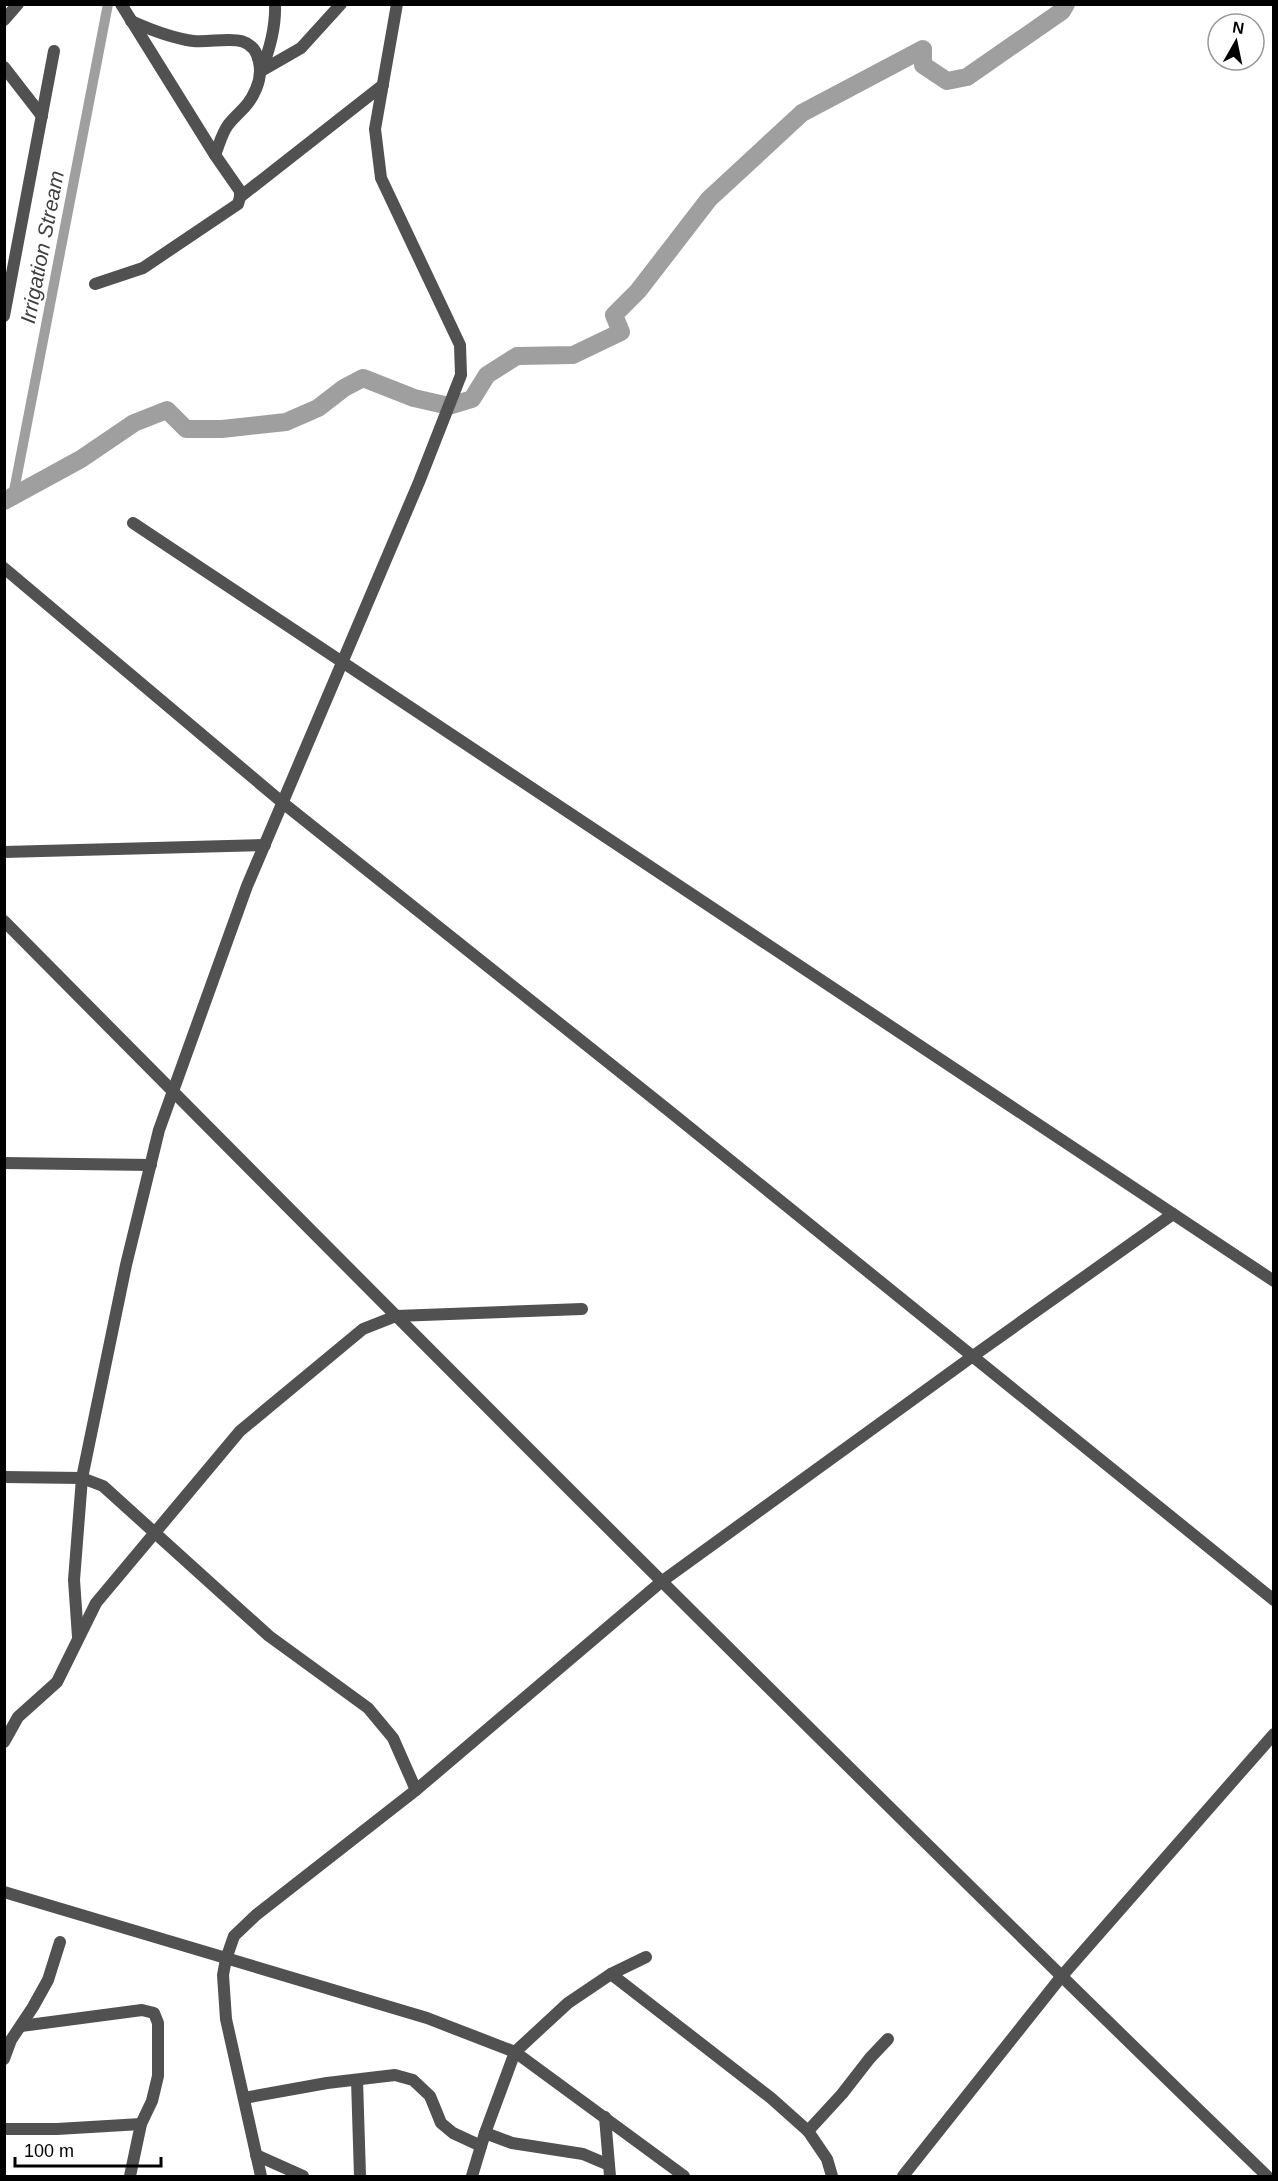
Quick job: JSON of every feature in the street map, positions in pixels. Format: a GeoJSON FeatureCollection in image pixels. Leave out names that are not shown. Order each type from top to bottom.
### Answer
{"type":"FeatureCollection","features":[{"type":"Feature","properties":{"kind":"street"},"geometry":{"type":"LineString","coordinates":[[4,20],[18,4]]}},
{"type":"Feature","properties":{"kind":"street"},"geometry":{"type":"LineString","coordinates":[[95,284],[143,267],[238,204],[240,197],[240,191],[121,4]]}},
{"type":"Feature","properties":{"kind":"street"},"geometry":{"type":"LineString","coordinates":[[215,155],[227,126],[246,107],[257,87],[276,21],[275,4]]}},
{"type":"Feature","properties":{"kind":"street"},"geometry":{"type":"LineString","coordinates":[[261,71],[300,48],[341,4]]}},
{"type":"Feature","properties":{"kind":"street"},"geometry":{"type":"LineString","coordinates":[[78,1637],[74,1580],[82,1478],[126,1265],[159,1130],[248,886],[461,375],[460,345],[381,178],[375,129],[397,4]]}},
{"type":"Feature","properties":{"kind":"street"},"geometry":{"type":"LineString","coordinates":[[131,21],[156,32],[194,41],[244,40],[253,46],[258,55],[261,71]]}},
{"type":"Feature","properties":{"kind":"street"},"geometry":{"type":"LineString","coordinates":[[4,316],[54,51]]}},
{"type":"Feature","properties":{"kind":"street"},"geometry":{"type":"LineString","coordinates":[[4,67],[42,116]]}},
{"type":"Feature","properties":{"kind":"street"},"geometry":{"type":"LineString","coordinates":[[240,197],[383,85]]}},
{"type":"Feature","properties":{"kind":"street"},"geometry":{"type":"LineString","coordinates":[[133,523],[1274,1281]]}},
{"type":"Feature","properties":{"kind":"street"},"geometry":{"type":"LineString","coordinates":[[4,568],[283,803],[1274,1600]]}},
{"type":"Feature","properties":{"kind":"street"},"geometry":{"type":"LineString","coordinates":[[4,852],[265,845]]}},
{"type":"Feature","properties":{"kind":"street"},"geometry":{"type":"LineString","coordinates":[[4,921],[661,1582],[1061,1977],[1267,2176]]}},
{"type":"Feature","properties":{"kind":"street"},"geometry":{"type":"LineString","coordinates":[[4,1163],[151,1165]]}},
{"type":"Feature","properties":{"kind":"street"},"geometry":{"type":"LineString","coordinates":[[261,2176],[226,2019],[223,1974],[234,1936],[256,1915],[416,1790],[661,1582],[1173,1214]]}},
{"type":"Feature","properties":{"kind":"street"},"geometry":{"type":"LineString","coordinates":[[4,1742],[18,1718],[57,1682],[96,1603],[240,1431],[363,1329],[396,1316],[582,1309]]}},
{"type":"Feature","properties":{"kind":"street"},"geometry":{"type":"LineString","coordinates":[[4,1477],[82,1478],[103,1486],[269,1636],[368,1708],[393,1738],[416,1790]]}},
{"type":"Feature","properties":{"kind":"street"},"geometry":{"type":"LineString","coordinates":[[903,2176],[1061,1977],[1274,1734]]}},
{"type":"Feature","properties":{"kind":"street"},"geometry":{"type":"LineString","coordinates":[[4,1893],[427,2018],[515,2052],[684,2176]]}},
{"type":"Feature","properties":{"kind":"street"},"geometry":{"type":"LineString","coordinates":[[4,2059],[11,2040],[48,1980],[60,1942]]}},
{"type":"Feature","properties":{"kind":"street"},"geometry":{"type":"LineString","coordinates":[[472,2176],[485,2133],[515,2052],[568,2003],[611,1974],[646,1957]]}},
{"type":"Feature","properties":{"kind":"street"},"geometry":{"type":"LineString","coordinates":[[611,1974],[771,2098],[808,2130],[827,2159],[832,2176]]}},
{"type":"Feature","properties":{"kind":"street"},"geometry":{"type":"LineString","coordinates":[[21,2026],[142,2010],[154,2013],[158,2023],[158,2076],[152,2101],[141,2124],[130,2176]]}},
{"type":"Feature","properties":{"kind":"street"},"geometry":{"type":"LineString","coordinates":[[808,2130],[888,2039]]}},
{"type":"Feature","properties":{"kind":"street"},"geometry":{"type":"LineString","coordinates":[[244,2098],[394,2075],[413,2080],[430,2096],[441,2123],[453,2133],[481,2146]]}},
{"type":"Feature","properties":{"kind":"street"},"geometry":{"type":"LineString","coordinates":[[357,2080],[360,2176]]}},
{"type":"Feature","properties":{"kind":"street"},"geometry":{"type":"LineString","coordinates":[[605,2117],[609,2171]]}},
{"type":"Feature","properties":{"kind":"street"},"geometry":{"type":"LineString","coordinates":[[4,2128],[57,2129],[141,2124]]}},
{"type":"Feature","properties":{"kind":"street"},"geometry":{"type":"LineString","coordinates":[[485,2133],[512,2143],[583,2154],[609,2171]]}},
{"type":"Feature","properties":{"kind":"street"},"geometry":{"type":"LineString","coordinates":[[256,2155],[303,2176]]}},
{"type":"Feature","properties":{"kind":"waterway","name":"Irrigation Stream"},"geometry":{"type":"LineString","coordinates":[[13,496],[108,4]]}},
{"type":"Feature","properties":{"kind":"waterway"},"geometry":{"type":"LineString","coordinates":[[4,501],[81,459],[134,423],[167,410],[186,429],[222,429],[286,422],[318,408],[344,388],[363,378],[414,398],[449,406],[472,399],[487,375],[517,356],[573,355],[621,332],[614,315],[638,291],[709,199],[802,113],[923,49],[923,65],[947,81],[967,77],[1062,11],[1066,4]]}}]}
